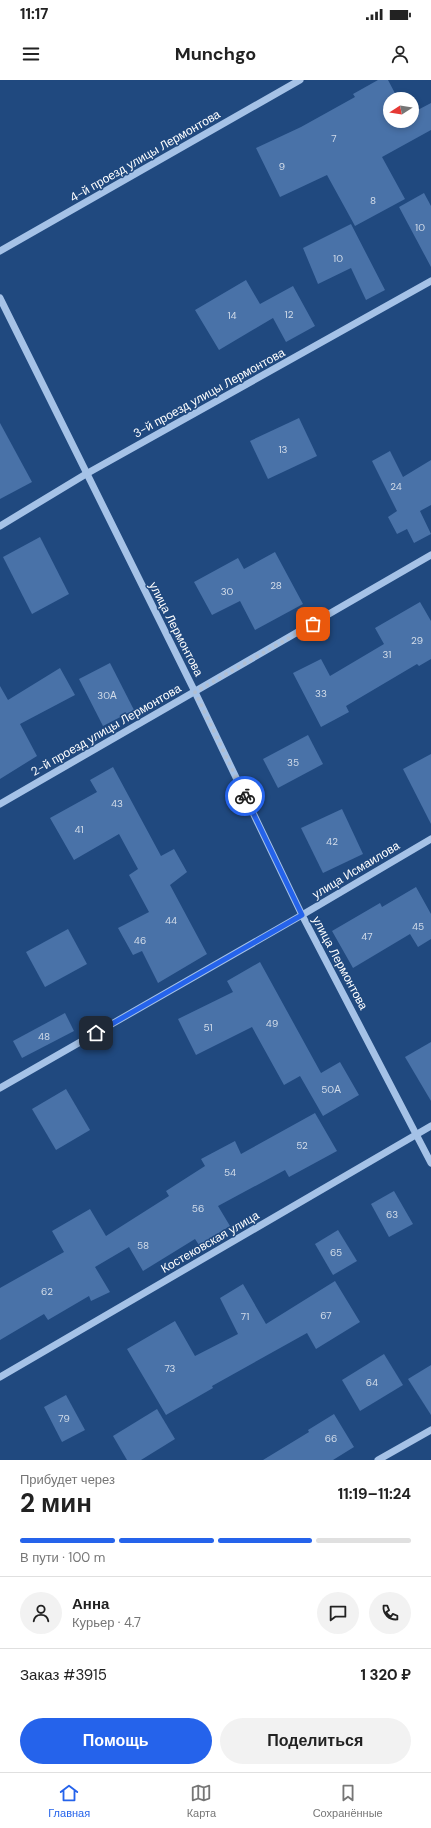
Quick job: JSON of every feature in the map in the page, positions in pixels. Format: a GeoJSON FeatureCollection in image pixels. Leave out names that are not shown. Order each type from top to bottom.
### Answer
{"type":"FeatureCollection","features":[{"type":"Feature","properties":{"kind":"street","name":"4-й проезд улицы Лермонтова"},"geometry":{"type":"LineString","coordinates":[[0,251],[300,80]]}},
{"type":"Feature","properties":{"kind":"street","name":"3-й проезд улицы Лермонтова"},"geometry":{"type":"LineString","coordinates":[[0,526],[86,474],[431,281]]}},
{"type":"Feature","properties":{"kind":"street","name":"улица Лермонтова"},"geometry":{"type":"LineString","coordinates":[[0,298],[195,692],[302,915],[431,1163]]}},
{"type":"Feature","properties":{"kind":"street","name":"2-й проезд улицы Лермонтова"},"geometry":{"type":"LineString","coordinates":[[0,804],[431,555]]}},
{"type":"Feature","properties":{"kind":"street","name":"улица Исмаилова"},"geometry":{"type":"LineString","coordinates":[[0,1088],[302,915],[431,839]]}},
{"type":"Feature","properties":{"kind":"street","name":"Костековская улица"},"geometry":{"type":"LineString","coordinates":[[0,1377],[431,1126]]}},
{"type":"Feature","properties":{"kind":"street"},"geometry":{"type":"LineString","coordinates":[[378,1460],[431,1430]]}},
{"type":"Feature","properties":{"kind":"building"},"geometry":{"type":"Polygon","coordinates":[[[378,80],[388,80],[394,92],[383,92],[383,128],[419,128],[419,109],[431,103],[431,130],[382,157],[405,199],[355,226],[327,175],[280,197],[256,148],[301,127],[355,97],[353,94],[378,80]]]}},
{"type":"Feature","properties":{"kind":"building"},"geometry":{"type":"Polygon","coordinates":[[[424,193],[431,206],[431,267],[399,207],[424,193]]]}},
{"type":"Feature","properties":{"kind":"building"},"geometry":{"type":"Polygon","coordinates":[[[351,224],[385,290],[366,300],[351,268],[318,284],[303,248],[351,224]]]}},
{"type":"Feature","properties":{"kind":"building"},"geometry":{"type":"Polygon","coordinates":[[[246,280],[260,304],[293,286],[315,326],[286,342],[273,318],[219,350],[195,310],[246,280]]]}},
{"type":"Feature","properties":{"kind":"building"},"geometry":{"type":"Polygon","coordinates":[[[299,418],[317,456],[268,479],[250,441],[299,418]]]}},
{"type":"Feature","properties":{"kind":"building"},"geometry":{"type":"Polygon","coordinates":[[[0,423],[32,482],[0,499],[0,423]]]}},
{"type":"Feature","properties":{"kind":"building"},"geometry":{"type":"Polygon","coordinates":[[[390,451],[403,477],[431,460],[431,505],[420,511],[431,534],[414,543],[407,529],[397,534],[388,517],[397,511],[372,461],[390,451]]]}},
{"type":"Feature","properties":{"kind":"building"},"geometry":{"type":"Polygon","coordinates":[[[40,537],[69,594],[32,614],[3,557],[40,537]]]}},
{"type":"Feature","properties":{"kind":"building"},"geometry":{"type":"Polygon","coordinates":[[[275,552],[303,604],[255,630],[240,601],[212,615],[194,582],[238,558],[244,569],[275,552]]]}},
{"type":"Feature","properties":{"kind":"building"},"geometry":{"type":"Polygon","coordinates":[[[420,602],[431,621],[431,659],[419,666],[417,664],[346,706],[349,712],[321,727],[293,673],[321,659],[330,676],[384,644],[375,628],[420,602]]]}},
{"type":"Feature","properties":{"kind":"building"},"geometry":{"type":"Polygon","coordinates":[[[110,663],[134,710],[103,726],[79,679],[110,663]]]}},
{"type":"Feature","properties":{"kind":"building"},"geometry":{"type":"Polygon","coordinates":[[[60,668],[75,695],[20,724],[37,756],[0,779],[0,686],[8,700],[60,668]]]}},
{"type":"Feature","properties":{"kind":"building"},"geometry":{"type":"Polygon","coordinates":[[[308,735],[323,764],[278,788],[263,759],[308,735]]]}},
{"type":"Feature","properties":{"kind":"building"},"geometry":{"type":"Polygon","coordinates":[[[431,754],[431,824],[403,769],[431,754]]]}},
{"type":"Feature","properties":{"kind":"building"},"geometry":{"type":"Polygon","coordinates":[[[113,767],[161,856],[174,849],[187,872],[170,885],[207,954],[158,983],[142,951],[133,955],[118,928],[149,912],[129,875],[138,869],[119,834],[74,860],[50,818],[97,792],[90,780],[113,767]]]}},
{"type":"Feature","properties":{"kind":"building"},"geometry":{"type":"Polygon","coordinates":[[[342,809],[363,854],[323,873],[301,828],[342,809]]]}},
{"type":"Feature","properties":{"kind":"building"},"geometry":{"type":"Polygon","coordinates":[[[416,887],[431,914],[431,939],[418,947],[410,934],[353,968],[332,931],[380,903],[382,907],[416,887]]]}},
{"type":"Feature","properties":{"kind":"building"},"geometry":{"type":"Polygon","coordinates":[[[68,929],[87,964],[45,987],[26,952],[68,929]]]}},
{"type":"Feature","properties":{"kind":"building"},"geometry":{"type":"Polygon","coordinates":[[[260,962],[321,1073],[340,1062],[359,1095],[323,1116],[300,1076],[284,1085],[252,1027],[196,1055],[178,1019],[233,992],[227,981],[260,962]]]}},
{"type":"Feature","properties":{"kind":"building"},"geometry":{"type":"Polygon","coordinates":[[[65,1013],[74,1031],[22,1058],[13,1041],[65,1013]]]}},
{"type":"Feature","properties":{"kind":"building"},"geometry":{"type":"Polygon","coordinates":[[[431,1042],[431,1101],[405,1057],[431,1042]]]}},
{"type":"Feature","properties":{"kind":"building"},"geometry":{"type":"Polygon","coordinates":[[[66,1089],[90,1130],[56,1150],[32,1109],[66,1089]]]}},
{"type":"Feature","properties":{"kind":"building"},"geometry":{"type":"Polygon","coordinates":[[[315,1113],[337,1151],[289,1177],[285,1170],[218,1206],[230,1226],[199,1245],[195,1239],[143,1271],[129,1247],[95,1267],[110,1292],[91,1301],[89,1296],[48,1320],[44,1314],[0,1340],[0,1288],[64,1252],[52,1231],[90,1209],[106,1236],[169,1196],[166,1191],[205,1166],[201,1159],[235,1141],[241,1154],[315,1113]]]}},
{"type":"Feature","properties":{"kind":"building"},"geometry":{"type":"Polygon","coordinates":[[[394,1191],[413,1224],[389,1237],[371,1204],[394,1191]]]}},
{"type":"Feature","properties":{"kind":"building"},"geometry":{"type":"Polygon","coordinates":[[[338,1230],[357,1261],[333,1275],[315,1244],[338,1230]]]}},
{"type":"Feature","properties":{"kind":"building"},"geometry":{"type":"Polygon","coordinates":[[[335,1281],[360,1322],[316,1349],[307,1333],[212,1386],[213,1388],[166,1415],[127,1349],[175,1321],[195,1356],[238,1334],[220,1298],[243,1284],[266,1324],[335,1281]]]}},
{"type":"Feature","properties":{"kind":"building"},"geometry":{"type":"Polygon","coordinates":[[[384,1354],[403,1385],[360,1411],[342,1380],[384,1354]]]}},
{"type":"Feature","properties":{"kind":"building"},"geometry":{"type":"Polygon","coordinates":[[[431,1365],[431,1415],[408,1379],[431,1365]]]}},
{"type":"Feature","properties":{"kind":"building"},"geometry":{"type":"Polygon","coordinates":[[[66,1395],[85,1430],[62,1442],[44,1407],[66,1395]]]}},
{"type":"Feature","properties":{"kind":"building"},"geometry":{"type":"Polygon","coordinates":[[[157,1409],[175,1439],[141,1460],[127,1460],[113,1436],[157,1409]]]}},
{"type":"Feature","properties":{"kind":"building"},"geometry":{"type":"Polygon","coordinates":[[[334,1414],[354,1447],[333,1460],[263,1460],[309,1432],[308,1430],[334,1414]]]}},
{"type":"Feature","properties":{"kind":"way so far"},"geometry":{"type":"LineString","coordinates":[[245,796],[195,692],[313,624]]}},
{"type":"Feature","properties":{"kind":"route"},"geometry":{"type":"LineString","coordinates":[[96,1033],[302,915],[245,796]]}}]}
